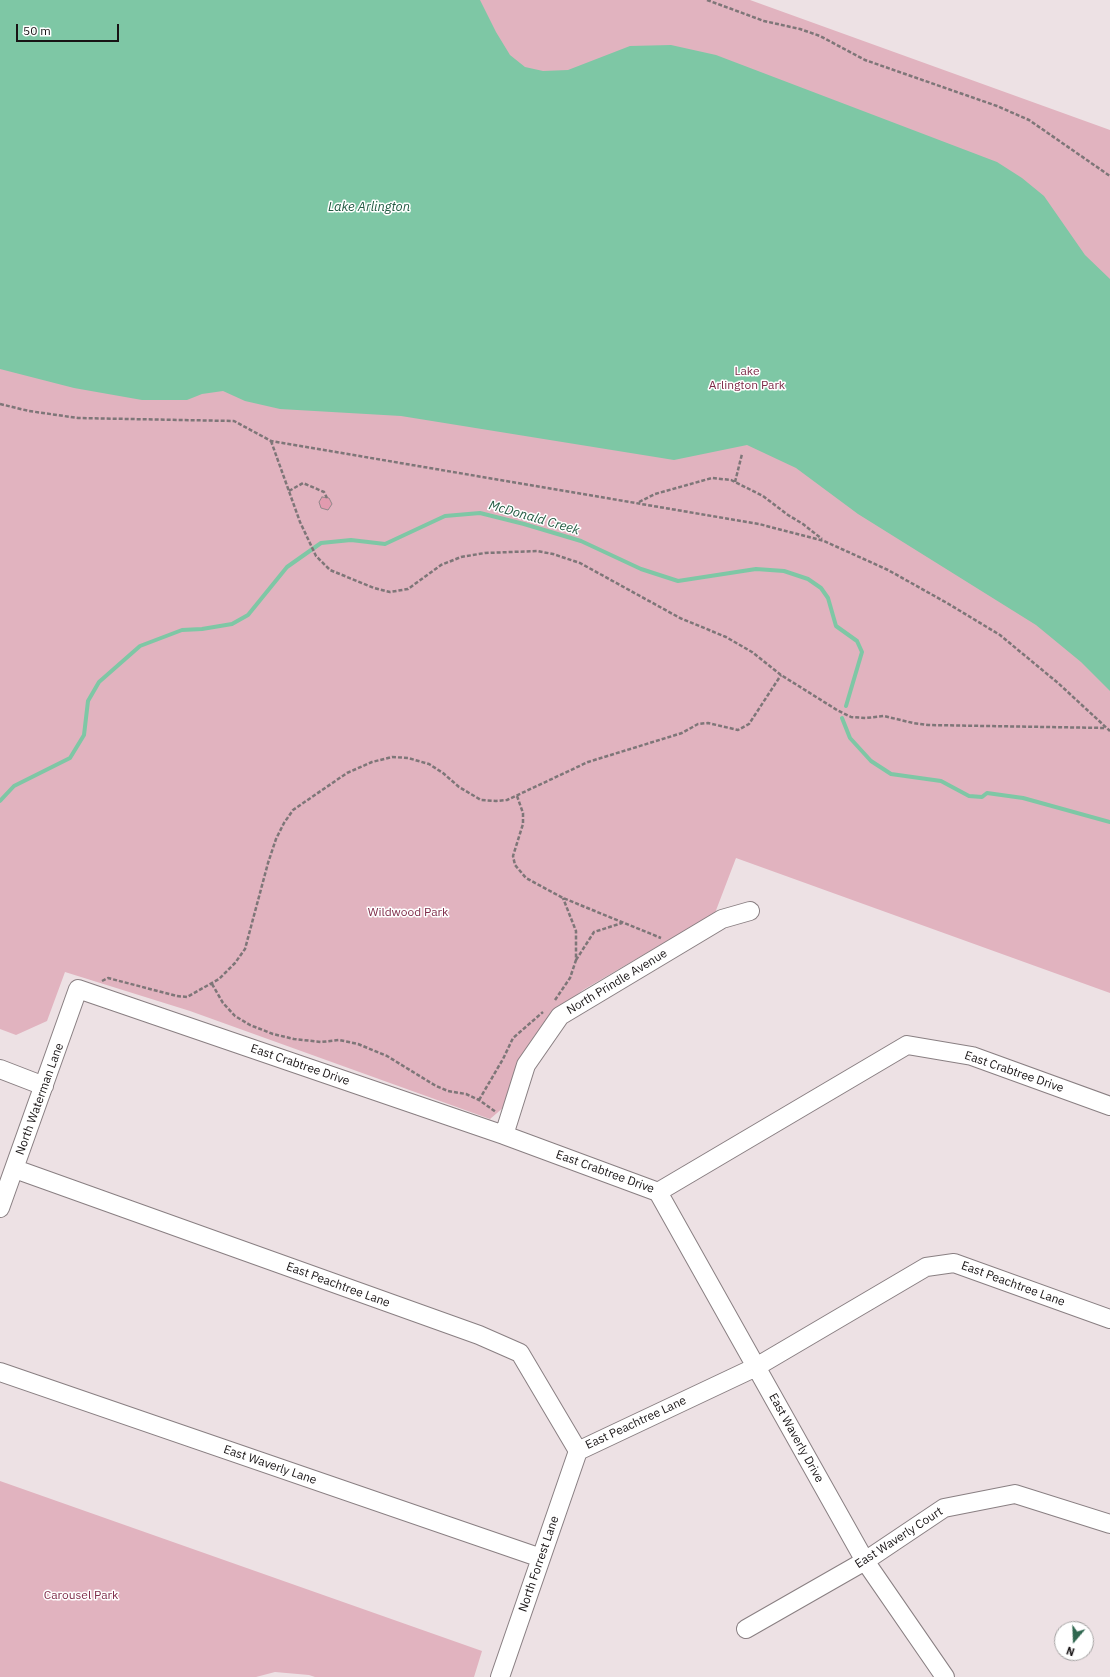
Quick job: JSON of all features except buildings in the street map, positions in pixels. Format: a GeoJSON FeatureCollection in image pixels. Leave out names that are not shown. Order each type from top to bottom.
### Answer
{"type":"FeatureCollection","features":[{"type":"Feature","properties":{"kind":"street","name":"North Prindle Avenue"},"geometry":{"type":"LineString","coordinates":[[507,1127],[526,1065],[560,1016],[722,919],[750,911]]}},
{"type":"Feature","properties":{"kind":"street","name":"East Crabtree Drive"},"geometry":{"type":"LineString","coordinates":[[78,989],[507,1127],[658,1192],[907,1045],[972,1056],[1110,1106]]}},
{"type":"Feature","properties":{"kind":"street","name":"North Waterman Lane"},"geometry":{"type":"LineString","coordinates":[[0,1208],[78,989]]}},
{"type":"Feature","properties":{"kind":"street"},"geometry":{"type":"LineString","coordinates":[[0,1069],[44,1086]]}},
{"type":"Feature","properties":{"kind":"street","name":"East Peachtree Lane"},"geometry":{"type":"LineString","coordinates":[[15,1168],[479,1335],[520,1353],[578,1451],[756,1367],[926,1267],[954,1263],[1110,1319]]}},
{"type":"Feature","properties":{"kind":"street","name":"East Waverly Drive"},"geometry":{"type":"LineString","coordinates":[[658,1192],[865,1561],[945,1677]]}},
{"type":"Feature","properties":{"kind":"street","name":"East Waverly Lane"},"geometry":{"type":"LineString","coordinates":[[0,1372],[541,1558]]}},
{"type":"Feature","properties":{"kind":"street","name":"North Forrest Lane"},"geometry":{"type":"LineString","coordinates":[[500,1677],[578,1451]]}},
{"type":"Feature","properties":{"kind":"street","name":"East Waverly Court"},"geometry":{"type":"LineString","coordinates":[[746,1629],[865,1561],[944,1508],[1015,1494],[1110,1524]]}},
{"type":"Feature","properties":{"kind":"path"},"geometry":{"type":"LineString","coordinates":[[706,0],[764,21],[800,29],[820,36],[865,60],[997,106],[1028,120],[1110,176]]}},
{"type":"Feature","properties":{"kind":"path"},"geometry":{"type":"LineString","coordinates":[[0,404],[29,411],[78,418],[234,421],[271,441],[638,502],[759,524],[824,541],[888,570],[1000,635],[1058,683],[1110,731]]}},
{"type":"Feature","properties":{"kind":"path"},"geometry":{"type":"LineString","coordinates":[[271,441],[289,491],[316,556],[330,570],[374,588],[390,592],[408,589],[441,565],[461,557],[485,553],[537,551],[553,554],[580,564],[680,618],[726,637],[752,652],[781,675],[837,710],[852,717],[866,718],[884,716],[928,725],[1107,728]]}},
{"type":"Feature","properties":{"kind":"path"},"geometry":{"type":"LineString","coordinates":[[735,482],[742,454]]}},
{"type":"Feature","properties":{"kind":"path"},"geometry":{"type":"LineString","coordinates":[[638,502],[655,494],[712,478],[730,480],[763,496],[788,515],[803,524],[824,541]]}},
{"type":"Feature","properties":{"kind":"path"},"geometry":{"type":"LineString","coordinates":[[289,491],[303,483],[324,492],[327,498]]}},
{"type":"Feature","properties":{"kind":"path"},"geometry":{"type":"LineString","coordinates":[[102,982],[108,978],[177,996],[187,997],[219,979],[235,963],[245,949],[268,863],[284,822],[293,810],[347,773],[378,760],[392,756],[408,758],[429,764],[443,773],[459,787],[481,800],[507,800],[588,762],[682,733],[698,724],[708,723],[738,730],[749,724],[781,675]]}},
{"type":"Feature","properties":{"kind":"path"},"geometry":{"type":"LineString","coordinates":[[517,796],[523,813],[523,824],[513,856],[515,865],[526,878],[563,898],[678,945]]}},
{"type":"Feature","properties":{"kind":"path"},"geometry":{"type":"LineString","coordinates":[[563,898],[576,931],[576,960]]}},
{"type":"Feature","properties":{"kind":"path"},"geometry":{"type":"LineString","coordinates":[[552,1003],[561,994],[570,978],[576,960],[594,932],[624,922]]}},
{"type":"Feature","properties":{"kind":"path"},"geometry":{"type":"LineString","coordinates":[[212,984],[223,1003],[235,1016],[250,1024],[273,1034],[294,1039],[321,1042],[339,1040],[358,1044],[387,1056],[436,1086],[448,1091],[466,1094],[479,1100],[507,1127]]}},
{"type":"Feature","properties":{"kind":"path"},"geometry":{"type":"LineString","coordinates":[[479,1100],[503,1059],[513,1038],[528,1023],[548,1008]]}},
{"type":"Feature","properties":{"kind":"green space","name":"Lake Arlington Park"},"geometry":{"type":"Polygon","coordinates":[[[0,0],[750,0],[1110,130],[1110,993],[736,858],[715,913],[583,990],[556,1011],[535,1035],[523,1053],[504,1107],[490,1119],[190,1011],[65,972],[47,1021],[16,1035],[0,1029],[0,0]]]}},
{"type":"Feature","properties":{"kind":"green space","name":"Carousel Park"},"geometry":{"type":"Polygon","coordinates":[[[0,1481],[482,1651],[474,1677],[315,1677],[309,1675],[275,1672],[256,1677],[0,1677],[0,1481]]]}},
{"type":"Feature","properties":{"kind":"water","name":"Lake Arlington"},"geometry":{"type":"Polygon","coordinates":[[[0,0],[480,0],[496,32],[510,55],[525,67],[543,71],[568,70],[630,46],[671,45],[716,55],[997,162],[1022,178],[1044,196],[1085,255],[1110,279],[1110,691],[1081,662],[1036,625],[858,514],[796,468],[747,445],[674,460],[401,416],[280,409],[245,401],[223,391],[202,394],[187,400],[142,400],[74,388],[0,369],[0,0]]]}},
{"type":"Feature","properties":{"kind":"waterway","name":"McDonald Creek"},"geometry":{"type":"LineString","coordinates":[[0,801],[14,786],[70,758],[84,735],[88,701],[99,682],[140,646],[182,630],[202,629],[232,624],[248,615],[287,567],[321,543],[351,540],[385,544],[445,516],[480,513],[524,524],[581,541],[641,569],[678,581],[756,569],[784,571],[808,579],[821,588],[828,598],[836,626],[857,641],[862,652],[846,706]]}},
{"type":"Feature","properties":{"kind":"waterway","name":"McDonald Creek"},"geometry":{"type":"LineString","coordinates":[[842,718],[850,738],[871,761],[891,774],[941,781],[969,796],[982,797],[987,793],[1023,798],[1110,822]]}},
{"type":"Feature","properties":{"kind":"park label","name":"Wildwood Park"},"geometry":{"type":"Point","coordinates":[408,913]}}]}
